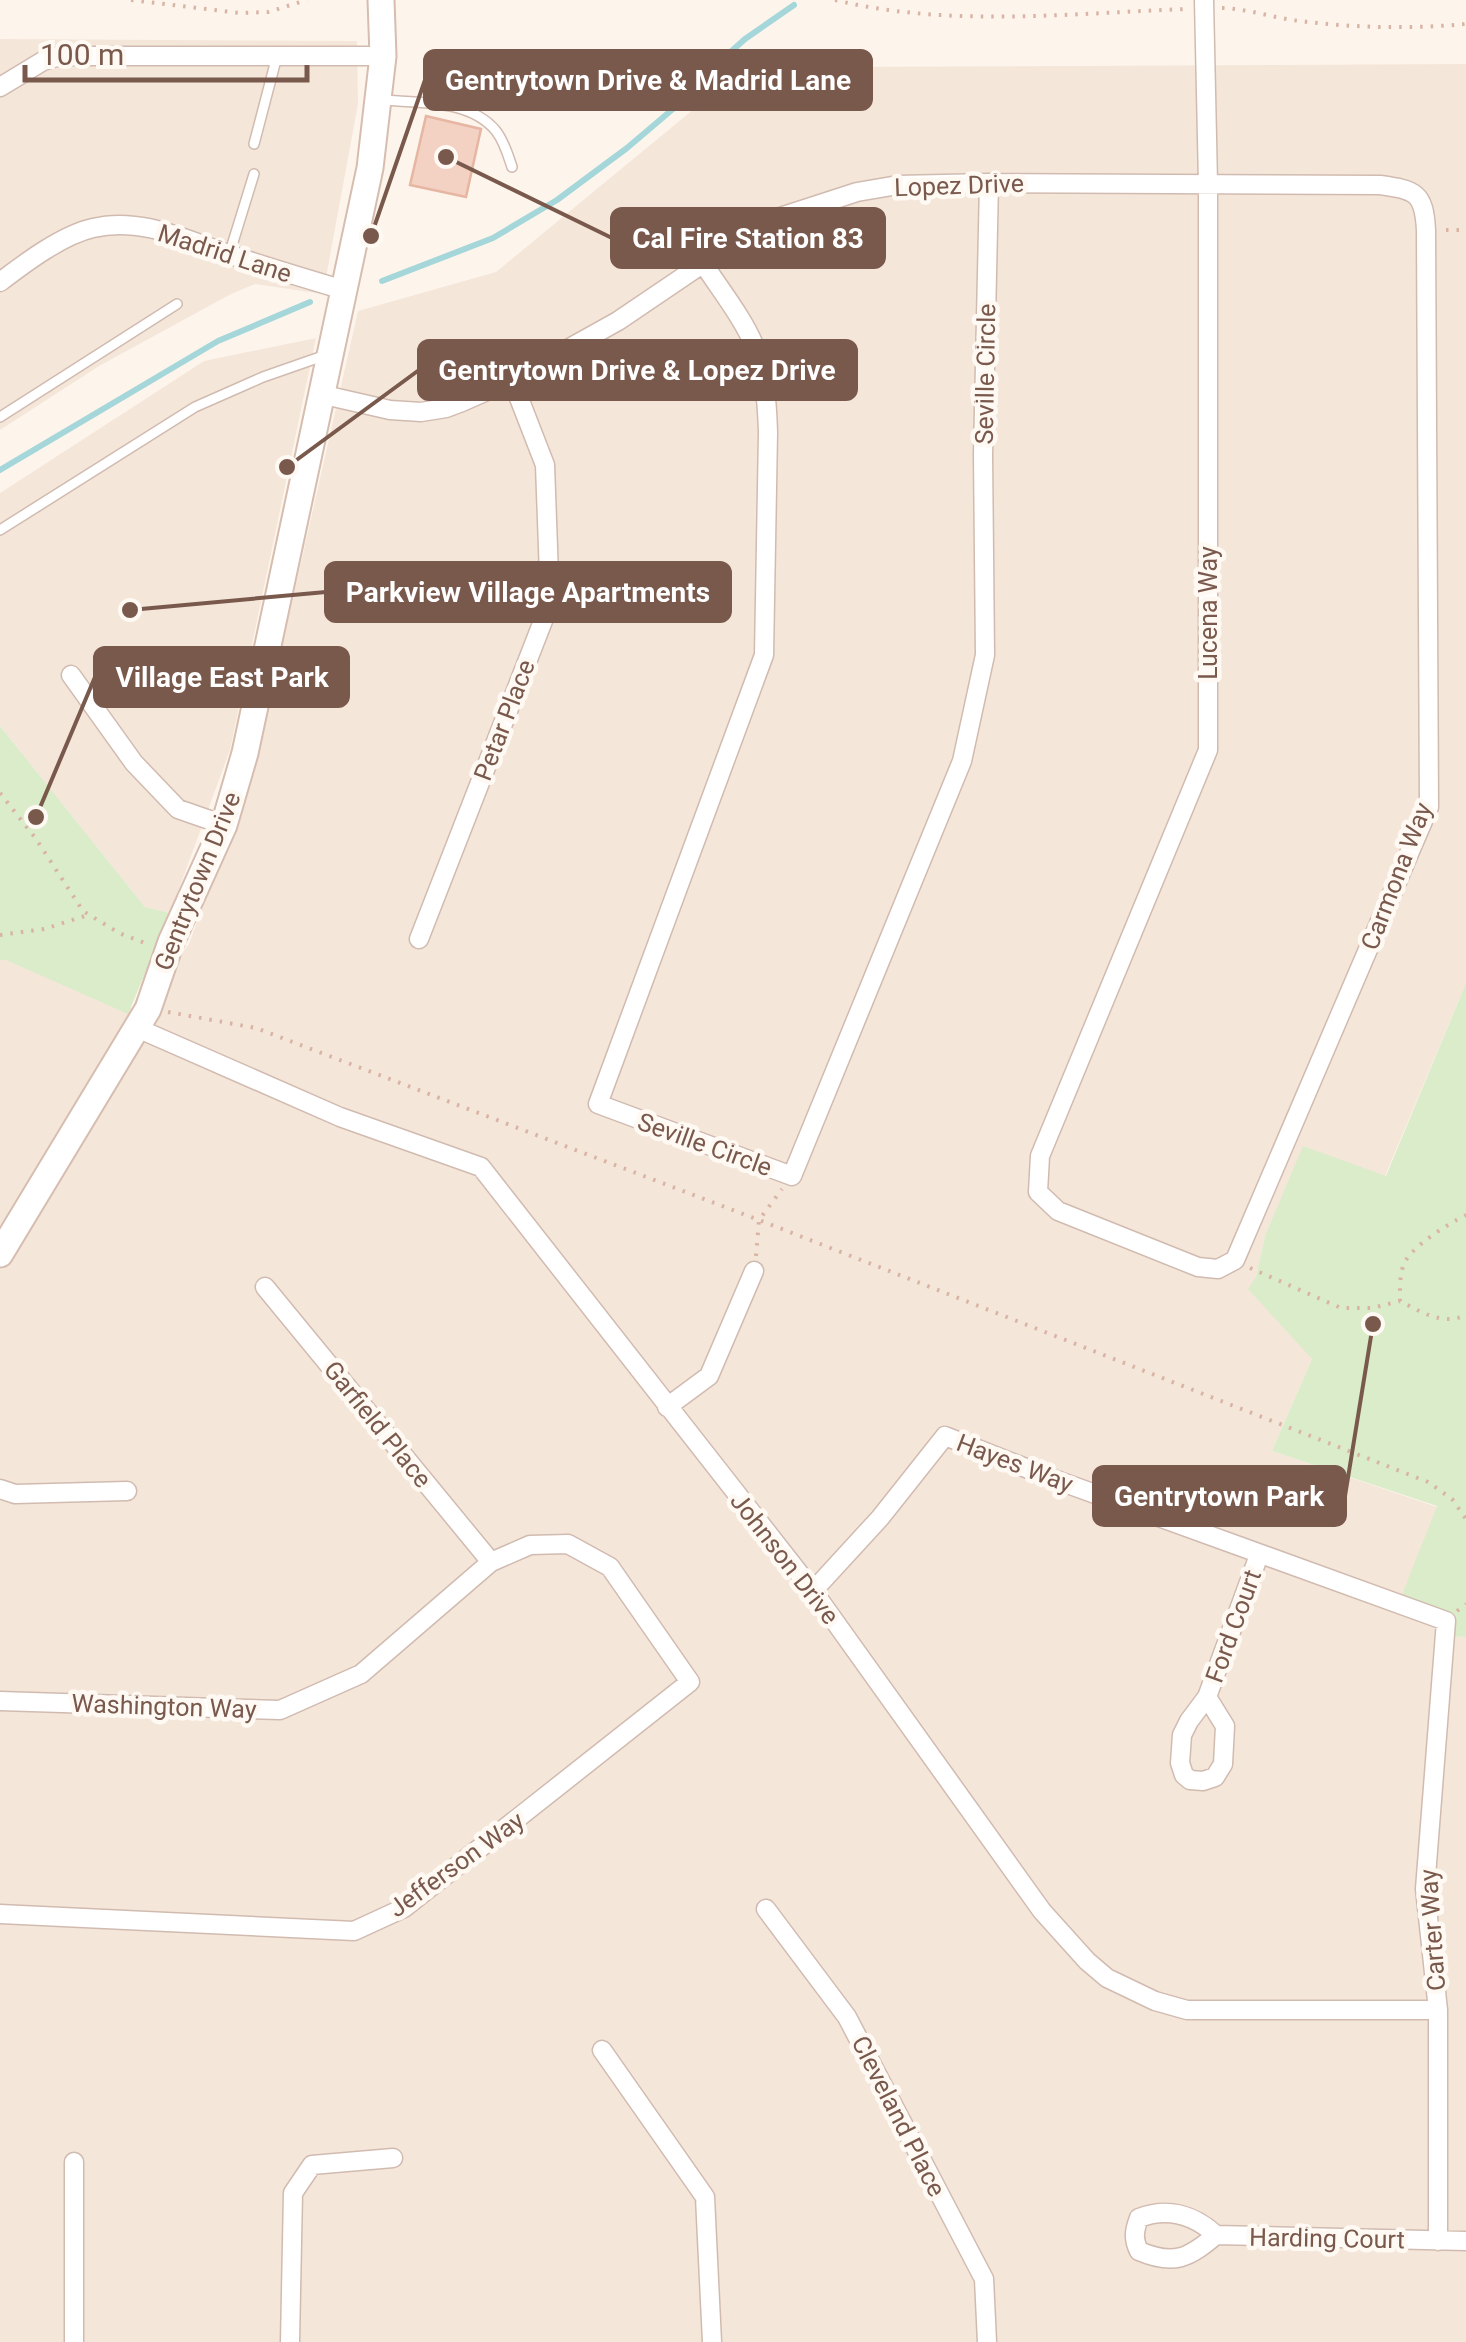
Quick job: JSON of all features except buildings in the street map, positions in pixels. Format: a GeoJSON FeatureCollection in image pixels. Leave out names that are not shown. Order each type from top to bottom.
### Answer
{"type":"FeatureCollection","features":[{"type":"Feature","properties":{"kind":"street","name":"Gentrytown Drive"},"geometry":{"type":"LineString","coordinates":[[0,1254],[142,1018],[224,824],[245,753],[370,168],[383,56],[381,0]]}},
{"type":"Feature","properties":{"kind":"street","name":"Lucena Way"},"geometry":{"type":"LineString","coordinates":[[1204,4],[1208,184],[1208,750],[1040,1156],[1038,1192],[1058,1211],[1198,1267],[1218,1269],[1235,1260]]}},
{"type":"Feature","properties":{"kind":"street"},"geometry":{"type":"LineString","coordinates":[[0,87],[43,61],[60,56],[383,56]]}},
{"type":"Feature","properties":{"kind":"street","name":"Lopez Drive"},"geometry":{"type":"LineString","coordinates":[[320,394],[390,410],[421,412],[446,408],[512,380],[618,322],[777,218],[857,192],[898,185],[989,183],[1380,185],[1414,192]]}},
{"type":"Feature","properties":{"kind":"street","name":"Seville Circle"},"geometry":{"type":"LineString","coordinates":[[703,263],[752,341],[766,397],[764,655],[598,1104],[792,1176],[962,761],[985,655],[983,455],[989,183]]}},
{"type":"Feature","properties":{"kind":"street","name":"Carmona Way"},"geometry":{"type":"LineString","coordinates":[[1235,1260],[1429,808],[1426,230],[1422,201],[1414,192]]}},
{"type":"Feature","properties":{"kind":"street","name":"Madrid Lane"},"geometry":{"type":"LineString","coordinates":[[0,282],[78,232],[96,227],[137,226],[344,290]]}},
{"type":"Feature","properties":{"kind":"street","name":"Petar Place"},"geometry":{"type":"LineString","coordinates":[[419,940],[550,603],[545,465],[512,380]]}},
{"type":"Feature","properties":{"kind":"street"},"geometry":{"type":"LineString","coordinates":[[70,675],[134,763],[178,809],[224,824]]}},
{"type":"Feature","properties":{"kind":"street","name":"Johnson Drive"},"geometry":{"type":"LineString","coordinates":[[142,1018],[340,1117],[481,1167],[813,1591],[1042,1910],[1107,1978],[1155,2001],[1187,2010],[1438,2010]]}},
{"type":"Feature","properties":{"kind":"street"},"geometry":{"type":"LineString","coordinates":[[667,1407],[709,1376],[754,1271]]}},
{"type":"Feature","properties":{"kind":"street","name":"Garfield Place"},"geometry":{"type":"LineString","coordinates":[[265,1287],[490,1562]]}},
{"type":"Feature","properties":{"kind":"street","name":"Hayes Way"},"geometry":{"type":"LineString","coordinates":[[813,1591],[880,1518],[944,1436],[1446,1621]]}},
{"type":"Feature","properties":{"kind":"street"},"geometry":{"type":"LineString","coordinates":[[0,1489],[15,1494],[127,1492]]}},
{"type":"Feature","properties":{"kind":"street","name":"Washington Way"},"geometry":{"type":"LineString","coordinates":[[0,1701],[280,1710],[361,1674],[490,1562],[530,1545],[568,1544],[610,1567],[690,1682]]}},
{"type":"Feature","properties":{"kind":"street","name":"Ford Court"},"geometry":{"type":"LineString","coordinates":[[1207,1697],[1259,1555]]}},
{"type":"Feature","properties":{"kind":"street","name":"Carter Way"},"geometry":{"type":"LineString","coordinates":[[1438,2241],[1438,2010],[1425,1889],[1446,1621]]}},
{"type":"Feature","properties":{"kind":"street","name":"Jefferson Way"},"geometry":{"type":"LineString","coordinates":[[0,1914],[354,1931],[404,1908],[690,1682]]}},
{"type":"Feature","properties":{"kind":"street","name":"Cleveland Place"},"geometry":{"type":"LineString","coordinates":[[766,1909],[848,2016],[984,2279],[986,2342]]}},
{"type":"Feature","properties":{"kind":"street"},"geometry":{"type":"LineString","coordinates":[[602,2050],[705,2196],[712,2342]]}},
{"type":"Feature","properties":{"kind":"street"},"geometry":{"type":"LineString","coordinates":[[290,2342],[293,2194],[312,2165],[393,2158]]}},
{"type":"Feature","properties":{"kind":"street"},"geometry":{"type":"LineString","coordinates":[[74,2162],[74,2342]]}},
{"type":"Feature","properties":{"kind":"street","name":"Harding Court"},"geometry":{"type":"LineString","coordinates":[[1216,2235],[1466,2241]]}},
{"type":"Feature","properties":{"kind":"lane"},"geometry":{"type":"LineString","coordinates":[[254,144],[277,56]]}},
{"type":"Feature","properties":{"kind":"lane"},"geometry":{"type":"LineString","coordinates":[[379,100],[438,104],[477,116],[502,139],[512,168]]}},
{"type":"Feature","properties":{"kind":"lane"},"geometry":{"type":"LineString","coordinates":[[229,255],[254,174]]}},
{"type":"Feature","properties":{"kind":"lane"},"geometry":{"type":"LineString","coordinates":[[0,417],[177,304]]}},
{"type":"Feature","properties":{"kind":"lane"},"geometry":{"type":"LineString","coordinates":[[0,530],[195,406],[329,354]]}},
{"type":"Feature","properties":{"kind":"path"},"geometry":{"type":"LineString","coordinates":[[131,0],[255,14],[307,0]]}},
{"type":"Feature","properties":{"kind":"path"},"geometry":{"type":"LineString","coordinates":[[835,0],[907,13],[998,17],[1204,4],[1306,22],[1466,24]]}},
{"type":"Feature","properties":{"kind":"path"},"geometry":{"type":"LineString","coordinates":[[0,793],[83,911],[119,932],[168,952]]}},
{"type":"Feature","properties":{"kind":"path"},"geometry":{"type":"LineString","coordinates":[[0,935],[88,915]]}},
{"type":"Feature","properties":{"kind":"path"},"geometry":{"type":"LineString","coordinates":[[142,1018],[256,1028],[1428,1482],[1452,1499],[1466,1520]]}},
{"type":"Feature","properties":{"kind":"path"},"geometry":{"type":"LineString","coordinates":[[754,1271],[759,1220],[792,1176]]}},
{"type":"Feature","properties":{"kind":"path"},"geometry":{"type":"LineString","coordinates":[[1400,1301],[1406,1260],[1445,1226],[1466,1215]]}},
{"type":"Feature","properties":{"kind":"path"},"geometry":{"type":"LineString","coordinates":[[1235,1260],[1260,1275],[1341,1308],[1372,1308],[1400,1301],[1429,1316],[1457,1320],[1466,1315]]}},
{"type":"Feature","properties":{"kind":"shaded area"},"geometry":{"type":"Polygon","coordinates":[[[0,39],[357,41],[358,104],[323,294],[255,284],[231,294],[99,366],[0,430],[0,39]]]}},
{"type":"Feature","properties":{"kind":"shaded area"},"geometry":{"type":"Polygon","coordinates":[[[1466,64],[1466,983],[1385,1176],[1265,1236],[1256,1277],[1312,1359],[1272,1451],[1437,1507],[1445,1636],[1466,1637],[1466,2342],[0,2342],[0,953],[136,1010],[189,944],[259,748],[358,311],[496,272],[723,85],[848,67],[1466,64]]]}},
{"type":"Feature","properties":{"kind":"shaded area"},"geometry":{"type":"Polygon","coordinates":[[[316,338],[230,750],[170,913],[145,907],[0,726],[0,493],[204,361],[316,338]]]}},
{"type":"Feature","properties":{"kind":"green space"},"geometry":{"type":"Polygon","coordinates":[[[0,726],[145,907],[170,913],[128,1014],[0,960],[0,726]]]}},
{"type":"Feature","properties":{"kind":"green space"},"geometry":{"type":"Polygon","coordinates":[[[1466,983],[1466,1637],[1445,1636],[1446,1621],[1398,1605],[1437,1506],[1272,1451],[1312,1359],[1248,1289],[1256,1277],[1265,1236],[1303,1146],[1386,1176],[1466,983]]]}},
{"type":"Feature","properties":{"kind":"waterway"},"geometry":{"type":"LineString","coordinates":[[382,281],[493,238],[557,200],[687,97],[745,39],[794,5]]}},
{"type":"Feature","properties":{"kind":"waterway"},"geometry":{"type":"LineString","coordinates":[[0,470],[218,341],[310,302]]}},
{"type":"Feature","properties":{"kind":"place","name":"Cal Fire Station 83"},"geometry":{"type":"Point","coordinates":[446,157]}},
{"type":"Feature","properties":{"kind":"place","name":"Gentrytown Drive & Madrid Lane"},"geometry":{"type":"Point","coordinates":[371,236]}},
{"type":"Feature","properties":{"kind":"place","name":"Gentrytown Drive & Lopez Drive"},"geometry":{"type":"Point","coordinates":[287,467]}},
{"type":"Feature","properties":{"kind":"place","name":"Parkview Village Apartments"},"geometry":{"type":"Point","coordinates":[130,610]}},
{"type":"Feature","properties":{"kind":"place","name":"Village East Park"},"geometry":{"type":"Point","coordinates":[36,817]}},
{"type":"Feature","properties":{"kind":"place","name":"Gentrytown Park"},"geometry":{"type":"Point","coordinates":[1373,1324]}}]}
